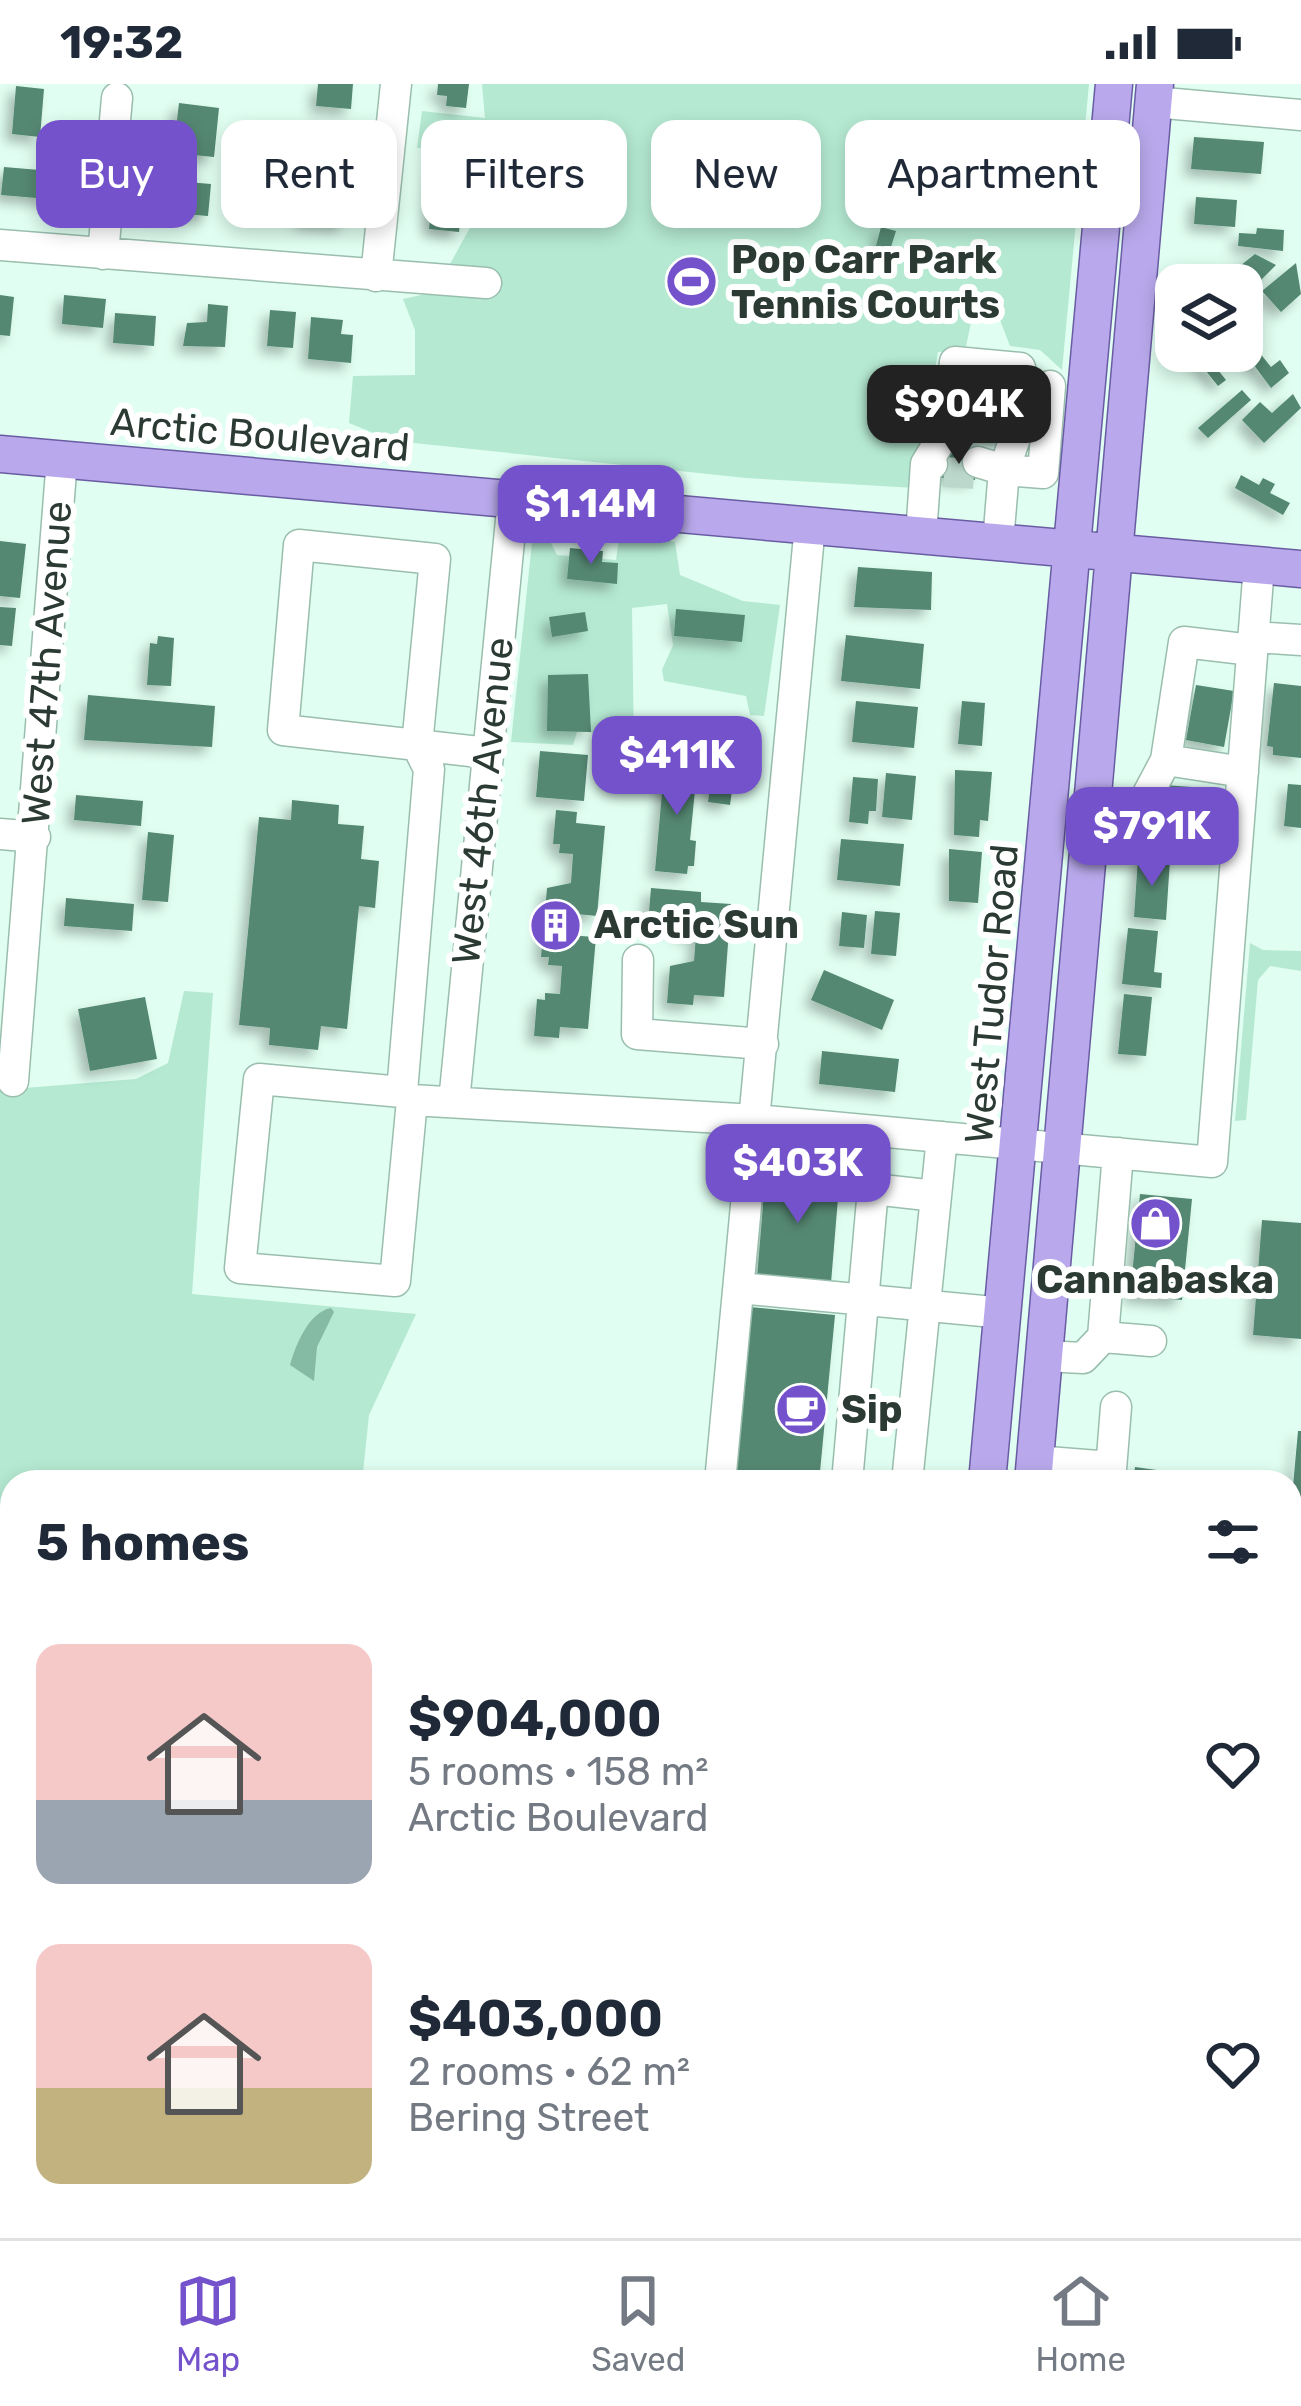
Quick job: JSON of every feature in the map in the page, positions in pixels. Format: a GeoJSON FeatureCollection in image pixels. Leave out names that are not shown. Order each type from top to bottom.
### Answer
{"type":"FeatureCollection","features":[{"type":"Feature","properties":{"kind":"main road","name":"West Tudor Road"},"geometry":{"type":"LineString","coordinates":[[988,1470],[1114,84]]}},
{"type":"Feature","properties":{"kind":"main road"},"geometry":{"type":"LineString","coordinates":[[1034,1470],[1154,93]]}},
{"type":"Feature","properties":{"kind":"main road","name":"Arctic Boulevard"},"geometry":{"type":"LineString","coordinates":[[0,454],[1301,569]]}},
{"type":"Feature","properties":{"kind":"street"},"geometry":{"type":"LineString","coordinates":[[376,276],[396,84]]}},
{"type":"Feature","properties":{"kind":"street"},"geometry":{"type":"LineString","coordinates":[[1154,93],[1301,115]]}},
{"type":"Feature","properties":{"kind":"street"},"geometry":{"type":"LineString","coordinates":[[103,254],[117,98]]}},
{"type":"Feature","properties":{"kind":"street"},"geometry":{"type":"LineString","coordinates":[[0,245],[486,283]]}},
{"type":"Feature","properties":{"kind":"street"},"geometry":{"type":"LineString","coordinates":[[921,536],[949,426],[955,362],[1020,368],[1029,390],[1043,473]]}},
{"type":"Feature","properties":{"kind":"street"},"geometry":{"type":"LineString","coordinates":[[1029,390],[1088,389]]}},
{"type":"Feature","properties":{"kind":"street"},"geometry":{"type":"LineString","coordinates":[[998,542],[987,469],[1016,435]]}},
{"type":"Feature","properties":{"kind":"street","name":"West 47th Avenue"},"geometry":{"type":"LineString","coordinates":[[13,1081],[13,969],[34,837],[62,459]]}},
{"type":"Feature","properties":{"kind":"street"},"geometry":{"type":"LineString","coordinates":[[987,469],[1081,476]]}},
{"type":"Feature","properties":{"kind":"street","name":"West 46th Avenue"},"geometry":{"type":"LineString","coordinates":[[454,1102],[513,500]]}},
{"type":"Feature","properties":{"kind":"street"},"geometry":{"type":"LineString","coordinates":[[721,1470],[811,525]]}},
{"type":"Feature","properties":{"kind":"street"},"geometry":{"type":"LineString","coordinates":[[488,753],[417,745],[283,730],[298,545],[435,560],[417,745],[429,769],[407,1096],[395,1280],[241,1268],[259,1079],[407,1096],[454,1102],[756,1120],[1212,1162],[1259,566]]}},
{"type":"Feature","properties":{"kind":"street"},"geometry":{"type":"LineString","coordinates":[[1091,806],[1139,811],[1166,760],[1184,642],[1301,640]]}},
{"type":"Feature","properties":{"kind":"street"},"geometry":{"type":"LineString","coordinates":[[1166,760],[1243,772]]}},
{"type":"Feature","properties":{"kind":"street"},"geometry":{"type":"LineString","coordinates":[[0,834],[34,837]]}},
{"type":"Feature","properties":{"kind":"street"},"geometry":{"type":"LineString","coordinates":[[638,960],[637,1034],[763,1044]]}},
{"type":"Feature","properties":{"kind":"street"},"geometry":{"type":"LineString","coordinates":[[908,1470],[942,1137]]}},
{"type":"Feature","properties":{"kind":"street"},"geometry":{"type":"LineString","coordinates":[[1044,1356],[1083,1358],[1103,1337],[1118,1153]]}},
{"type":"Feature","properties":{"kind":"street"},"geometry":{"type":"LineString","coordinates":[[848,1470],[873,1189],[936,1196]]}},
{"type":"Feature","properties":{"kind":"street"},"geometry":{"type":"LineString","coordinates":[[739,1288],[1004,1313]]}},
{"type":"Feature","properties":{"kind":"street"},"geometry":{"type":"LineString","coordinates":[[1103,1337],[1151,1341]]}},
{"type":"Feature","properties":{"kind":"street"},"geometry":{"type":"LineString","coordinates":[[1110,1470],[1116,1407]]}},
{"type":"Feature","properties":{"kind":"shaded area"},"geometry":{"type":"Polygon","coordinates":[[[482,84],[1089,84],[1086,120],[845,120],[845,228],[1075,228],[1062,370],[1040,350],[1010,346],[1000,320],[972,318],[965,351],[938,352],[915,488],[746,478],[376,439],[376,434],[349,423],[353,376],[415,375],[415,330],[403,299],[426,294],[427,262],[450,264],[470,228],[627,228],[627,120],[421,120],[421,148],[417,148],[422,111],[485,118],[482,84]]]}},
{"type":"Feature","properties":{"kind":"shaded area"},"geometry":{"type":"Polygon","coordinates":[[[544,529],[557,555],[616,560],[620,532],[675,542],[680,575],[743,601],[780,605],[764,716],[750,715],[746,696],[664,681],[662,670],[673,645],[667,604],[632,608],[634,751],[610,752],[591,732],[577,732],[573,745],[511,742],[533,533],[544,529]]]}},
{"type":"Feature","properties":{"kind":"shaded area"},"geometry":{"type":"Polygon","coordinates":[[[1250,943],[1263,950],[1301,951],[1301,971],[1270,966],[1258,980],[1246,1120],[1235,1121],[1250,943]]]}},
{"type":"Feature","properties":{"kind":"shaded area"},"geometry":{"type":"Polygon","coordinates":[[[184,991],[213,993],[192,1294],[416,1314],[369,1415],[363,1470],[0,1470],[0,1090],[136,1079],[168,1063],[184,991]]]}},
{"type":"Feature","properties":{"kind":"shaded area"},"geometry":{"type":"Polygon","coordinates":[[[331,1308],[334,1312],[317,1347],[314,1381],[290,1365],[310,1322],[331,1308]]]}},
{"type":"Feature","properties":{"kind":"building"},"geometry":{"type":"Polygon","coordinates":[[[318,84],[353,84],[351,109],[316,106],[318,84]]]}},
{"type":"Feature","properties":{"kind":"building"},"geometry":{"type":"Polygon","coordinates":[[[438,84],[469,84],[466,108],[446,106],[447,96],[437,95],[438,84]]]}},
{"type":"Feature","properties":{"kind":"building"},"geometry":{"type":"Polygon","coordinates":[[[16,86],[44,89],[36,137],[12,134],[16,86]]]}},
{"type":"Feature","properties":{"kind":"building"},"geometry":{"type":"Polygon","coordinates":[[[179,103],[219,108],[214,157],[197,155],[197,120],[177,120],[179,103]]]}},
{"type":"Feature","properties":{"kind":"building"},"geometry":{"type":"Polygon","coordinates":[[[1194,137],[1264,142],[1261,174],[1191,169],[1194,137]]]}},
{"type":"Feature","properties":{"kind":"building"},"geometry":{"type":"Polygon","coordinates":[[[4,167],[36,170],[36,198],[1,195],[4,167]]]}},
{"type":"Feature","properties":{"kind":"building"},"geometry":{"type":"Polygon","coordinates":[[[197,183],[211,184],[208,216],[197,215],[197,183]]]}},
{"type":"Feature","properties":{"kind":"building"},"geometry":{"type":"Polygon","coordinates":[[[1196,197],[1237,200],[1235,227],[1194,224],[1196,197]]]}},
{"type":"Feature","properties":{"kind":"building"},"geometry":{"type":"Polygon","coordinates":[[[881,228],[896,231],[890,250],[876,246],[881,228]]]}},
{"type":"Feature","properties":{"kind":"building"},"geometry":{"type":"Polygon","coordinates":[[[1257,228],[1284,230],[1283,251],[1238,246],[1239,233],[1256,234],[1257,228]]]}},
{"type":"Feature","properties":{"kind":"building"},"geometry":{"type":"Polygon","coordinates":[[[1255,254],[1276,265],[1263,278],[1263,264],[1242,264],[1255,254]]]}},
{"type":"Feature","properties":{"kind":"building"},"geometry":{"type":"Polygon","coordinates":[[[1296,263],[1301,294],[1281,312],[1263,290],[1296,263]]]}},
{"type":"Feature","properties":{"kind":"building"},"geometry":{"type":"Polygon","coordinates":[[[0,295],[14,297],[10,336],[0,335],[0,295]]]}},
{"type":"Feature","properties":{"kind":"building"},"geometry":{"type":"Polygon","coordinates":[[[64,295],[106,299],[103,328],[62,324],[64,295]]]}},
{"type":"Feature","properties":{"kind":"building"},"geometry":{"type":"Polygon","coordinates":[[[208,304],[228,306],[225,347],[183,346],[187,323],[207,322],[208,304]]]}},
{"type":"Feature","properties":{"kind":"building"},"geometry":{"type":"Polygon","coordinates":[[[270,310],[296,312],[293,348],[267,346],[270,310]]]}},
{"type":"Feature","properties":{"kind":"building"},"geometry":{"type":"Polygon","coordinates":[[[115,313],[156,316],[154,346],[113,343],[115,313]]]}},
{"type":"Feature","properties":{"kind":"building"},"geometry":{"type":"Polygon","coordinates":[[[311,317],[343,320],[341,334],[353,335],[351,363],[308,359],[311,317]]]}},
{"type":"Feature","properties":{"kind":"building"},"geometry":{"type":"Polygon","coordinates":[[[1263,357],[1271,367],[1280,360],[1289,373],[1271,388],[1259,372],[1263,372],[1263,357]]]}},
{"type":"Feature","properties":{"kind":"building"},"geometry":{"type":"Polygon","coordinates":[[[966,372],[1000,375],[998,399],[1035,402],[1032,437],[960,435],[966,372]]]}},
{"type":"Feature","properties":{"kind":"building"},"geometry":{"type":"Polygon","coordinates":[[[1207,372],[1220,372],[1226,380],[1218,386],[1207,372]]]}},
{"type":"Feature","properties":{"kind":"building"},"geometry":{"type":"Polygon","coordinates":[[[1242,390],[1251,400],[1208,438],[1198,428],[1242,390]]]}},
{"type":"Feature","properties":{"kind":"building"},"geometry":{"type":"Polygon","coordinates":[[[1293,394],[1301,408],[1264,443],[1242,420],[1260,402],[1272,413],[1293,394]]]}},
{"type":"Feature","properties":{"kind":"building"},"geometry":{"type":"Polygon","coordinates":[[[944,453],[977,456],[975,480],[942,478],[944,453]]]}},
{"type":"Feature","properties":{"kind":"building"},"geometry":{"type":"Polygon","coordinates":[[[1241,475],[1259,485],[1263,478],[1275,484],[1270,493],[1290,503],[1283,515],[1235,488],[1241,475]]]}},
{"type":"Feature","properties":{"kind":"building"},"geometry":{"type":"Polygon","coordinates":[[[0,541],[26,544],[20,598],[0,596],[0,541]]]}},
{"type":"Feature","properties":{"kind":"building"},"geometry":{"type":"Polygon","coordinates":[[[570,548],[603,551],[602,562],[618,563],[617,584],[567,579],[570,548]]]}},
{"type":"Feature","properties":{"kind":"building"},"geometry":{"type":"Polygon","coordinates":[[[858,567],[932,572],[931,610],[854,607],[858,567]]]}},
{"type":"Feature","properties":{"kind":"building"},"geometry":{"type":"Polygon","coordinates":[[[0,607],[16,608],[12,646],[0,645],[0,607]]]}},
{"type":"Feature","properties":{"kind":"building"},"geometry":{"type":"Polygon","coordinates":[[[676,609],[745,615],[742,642],[674,636],[676,609]]]}},
{"type":"Feature","properties":{"kind":"building"},"geometry":{"type":"Polygon","coordinates":[[[585,612],[588,631],[552,637],[549,617],[585,612]]]}},
{"type":"Feature","properties":{"kind":"building"},"geometry":{"type":"Polygon","coordinates":[[[846,635],[924,644],[920,689],[841,681],[846,635]]]}},
{"type":"Feature","properties":{"kind":"building"},"geometry":{"type":"Polygon","coordinates":[[[158,636],[174,638],[171,686],[147,685],[150,643],[157,644],[158,636]]]}},
{"type":"Feature","properties":{"kind":"building"},"geometry":{"type":"Polygon","coordinates":[[[588,674],[591,732],[547,731],[548,675],[588,674]]]}},
{"type":"Feature","properties":{"kind":"building"},"geometry":{"type":"Polygon","coordinates":[[[1274,683],[1301,686],[1301,758],[1273,755],[1273,747],[1267,746],[1274,683]]]}},
{"type":"Feature","properties":{"kind":"building"},"geometry":{"type":"Polygon","coordinates":[[[1196,685],[1234,691],[1224,747],[1186,740],[1196,685]]]}},
{"type":"Feature","properties":{"kind":"building"},"geometry":{"type":"Polygon","coordinates":[[[88,695],[215,706],[212,747],[84,740],[88,695]]]}},
{"type":"Feature","properties":{"kind":"building"},"geometry":{"type":"Polygon","coordinates":[[[856,701],[918,707],[914,748],[852,742],[856,701]]]}},
{"type":"Feature","properties":{"kind":"building"},"geometry":{"type":"Polygon","coordinates":[[[962,701],[985,703],[982,746],[958,744],[962,701]]]}},
{"type":"Feature","properties":{"kind":"building"},"geometry":{"type":"Polygon","coordinates":[[[540,751],[588,755],[584,801],[536,797],[540,751]]]}},
{"type":"Feature","properties":{"kind":"building"},"geometry":{"type":"Polygon","coordinates":[[[665,759],[698,761],[690,840],[696,841],[694,866],[688,866],[687,874],[655,871],[665,759]]]}},
{"type":"Feature","properties":{"kind":"building"},"geometry":{"type":"Polygon","coordinates":[[[713,765],[735,768],[730,805],[708,802],[713,765]]]}},
{"type":"Feature","properties":{"kind":"building"},"geometry":{"type":"Polygon","coordinates":[[[955,770],[992,772],[988,821],[980,820],[979,837],[954,835],[955,770]]]}},
{"type":"Feature","properties":{"kind":"building"},"geometry":{"type":"Polygon","coordinates":[[[886,773],[916,776],[912,820],[882,817],[886,773]]]}},
{"type":"Feature","properties":{"kind":"building"},"geometry":{"type":"Polygon","coordinates":[[[853,777],[878,779],[876,811],[869,811],[868,824],[849,822],[853,777]]]}},
{"type":"Feature","properties":{"kind":"building"},"geometry":{"type":"Polygon","coordinates":[[[1288,784],[1301,785],[1301,828],[1284,826],[1288,784]]]}},
{"type":"Feature","properties":{"kind":"building"},"geometry":{"type":"Polygon","coordinates":[[[1164,785],[1206,788],[1204,811],[1162,807],[1164,785]]]}},
{"type":"Feature","properties":{"kind":"building"},"geometry":{"type":"Polygon","coordinates":[[[76,795],[143,801],[141,826],[74,820],[76,795]]]}},
{"type":"Feature","properties":{"kind":"building"},"geometry":{"type":"Polygon","coordinates":[[[292,800],[339,805],[338,824],[364,826],[361,859],[379,861],[375,908],[359,906],[347,1029],[321,1026],[318,1050],[269,1045],[270,1028],[239,1025],[259,817],[291,820],[292,800]]]}},
{"type":"Feature","properties":{"kind":"building","name":"Arctic Sun"},"geometry":{"type":"Polygon","coordinates":[[[556,810],[577,812],[576,823],[605,826],[597,916],[567,913],[565,935],[596,937],[588,1029],[560,1027],[559,1038],[534,1036],[537,999],[545,1000],[545,993],[560,994],[562,966],[548,965],[549,957],[541,957],[547,888],[571,883],[573,854],[559,853],[560,844],[553,844],[556,810]]]}},
{"type":"Feature","properties":{"kind":"building"},"geometry":{"type":"Polygon","coordinates":[[[148,832],[174,835],[168,902],[142,900],[148,832]]]}},
{"type":"Feature","properties":{"kind":"building"},"geometry":{"type":"Polygon","coordinates":[[[841,839],[904,844],[900,886],[837,880],[841,839]]]}},
{"type":"Feature","properties":{"kind":"building"},"geometry":{"type":"Polygon","coordinates":[[[949,849],[982,852],[978,903],[949,901],[949,849]]]}},
{"type":"Feature","properties":{"kind":"building"},"geometry":{"type":"Polygon","coordinates":[[[1138,858],[1170,860],[1166,920],[1134,917],[1138,858]]]}},
{"type":"Feature","properties":{"kind":"building","name":"Arctic Sun"},"geometry":{"type":"Polygon","coordinates":[[[651,888],[701,892],[701,902],[731,904],[724,997],[694,995],[693,1005],[667,1003],[670,966],[694,961],[696,935],[680,934],[681,927],[648,924],[651,888]]]}},
{"type":"Feature","properties":{"kind":"building"},"geometry":{"type":"Polygon","coordinates":[[[66,898],[134,904],[132,931],[64,926],[66,898]]]}},
{"type":"Feature","properties":{"kind":"building"},"geometry":{"type":"Polygon","coordinates":[[[875,911],[900,913],[896,956],[871,954],[875,911]]]}},
{"type":"Feature","properties":{"kind":"building"},"geometry":{"type":"Polygon","coordinates":[[[842,912],[867,915],[864,948],[839,946],[842,912]]]}},
{"type":"Feature","properties":{"kind":"building"},"geometry":{"type":"Polygon","coordinates":[[[1128,928],[1158,931],[1154,972],[1162,973],[1161,988],[1122,984],[1128,928]]]}},
{"type":"Feature","properties":{"kind":"building"},"geometry":{"type":"Polygon","coordinates":[[[824,970],[894,1000],[882,1030],[811,1000],[824,970]]]}},
{"type":"Feature","properties":{"kind":"building"},"geometry":{"type":"Polygon","coordinates":[[[1124,994],[1152,997],[1146,1056],[1118,1054],[1124,994]]]}},
{"type":"Feature","properties":{"kind":"building"},"geometry":{"type":"Polygon","coordinates":[[[145,997],[157,1059],[90,1071],[78,1009],[145,997]]]}},
{"type":"Feature","properties":{"kind":"building"},"geometry":{"type":"Polygon","coordinates":[[[822,1051],[899,1059],[895,1092],[819,1084],[822,1051]]]}},
{"type":"Feature","properties":{"kind":"building"},"geometry":{"type":"Polygon","coordinates":[[[766,1168],[840,1174],[831,1283],[757,1278],[766,1168]]]}},
{"type":"Feature","properties":{"kind":"building"},"geometry":{"type":"Polygon","coordinates":[[[1140,1194],[1192,1199],[1182,1300],[1130,1296],[1140,1194]]]}},
{"type":"Feature","properties":{"kind":"building"},"geometry":{"type":"Polygon","coordinates":[[[1262,1220],[1301,1223],[1301,1339],[1253,1335],[1262,1220]]]}},
{"type":"Feature","properties":{"kind":"building"},"geometry":{"type":"Polygon","coordinates":[[[750,1307],[835,1315],[820,1470],[735,1470],[750,1307]]]}},
{"type":"Feature","properties":{"kind":"building"},"geometry":{"type":"Polygon","coordinates":[[[1298,1431],[1301,1431],[1301,1470],[1294,1470],[1298,1431]]]}},
{"type":"Feature","properties":{"kind":"tunnel"},"geometry":{"type":"LineString","coordinates":[[1016,435],[1018,400]]}},
{"type":"Feature","properties":{"kind":"tunnel"},"geometry":{"type":"LineString","coordinates":[[944,472],[976,474]]}},
{"type":"Feature","properties":{"kind":"place","name":"Pop Carr Park Tennis Courts"},"geometry":{"type":"Point","coordinates":[692,282]}},
{"type":"Feature","properties":{"kind":"place","name":"Arctic Sun"},"geometry":{"type":"Point","coordinates":[555,925]}},
{"type":"Feature","properties":{"kind":"place","name":"Cannabaska"},"geometry":{"type":"Point","coordinates":[1155,1223]}},
{"type":"Feature","properties":{"kind":"place","name":"Sip"},"geometry":{"type":"Point","coordinates":[802,1410]}}]}
